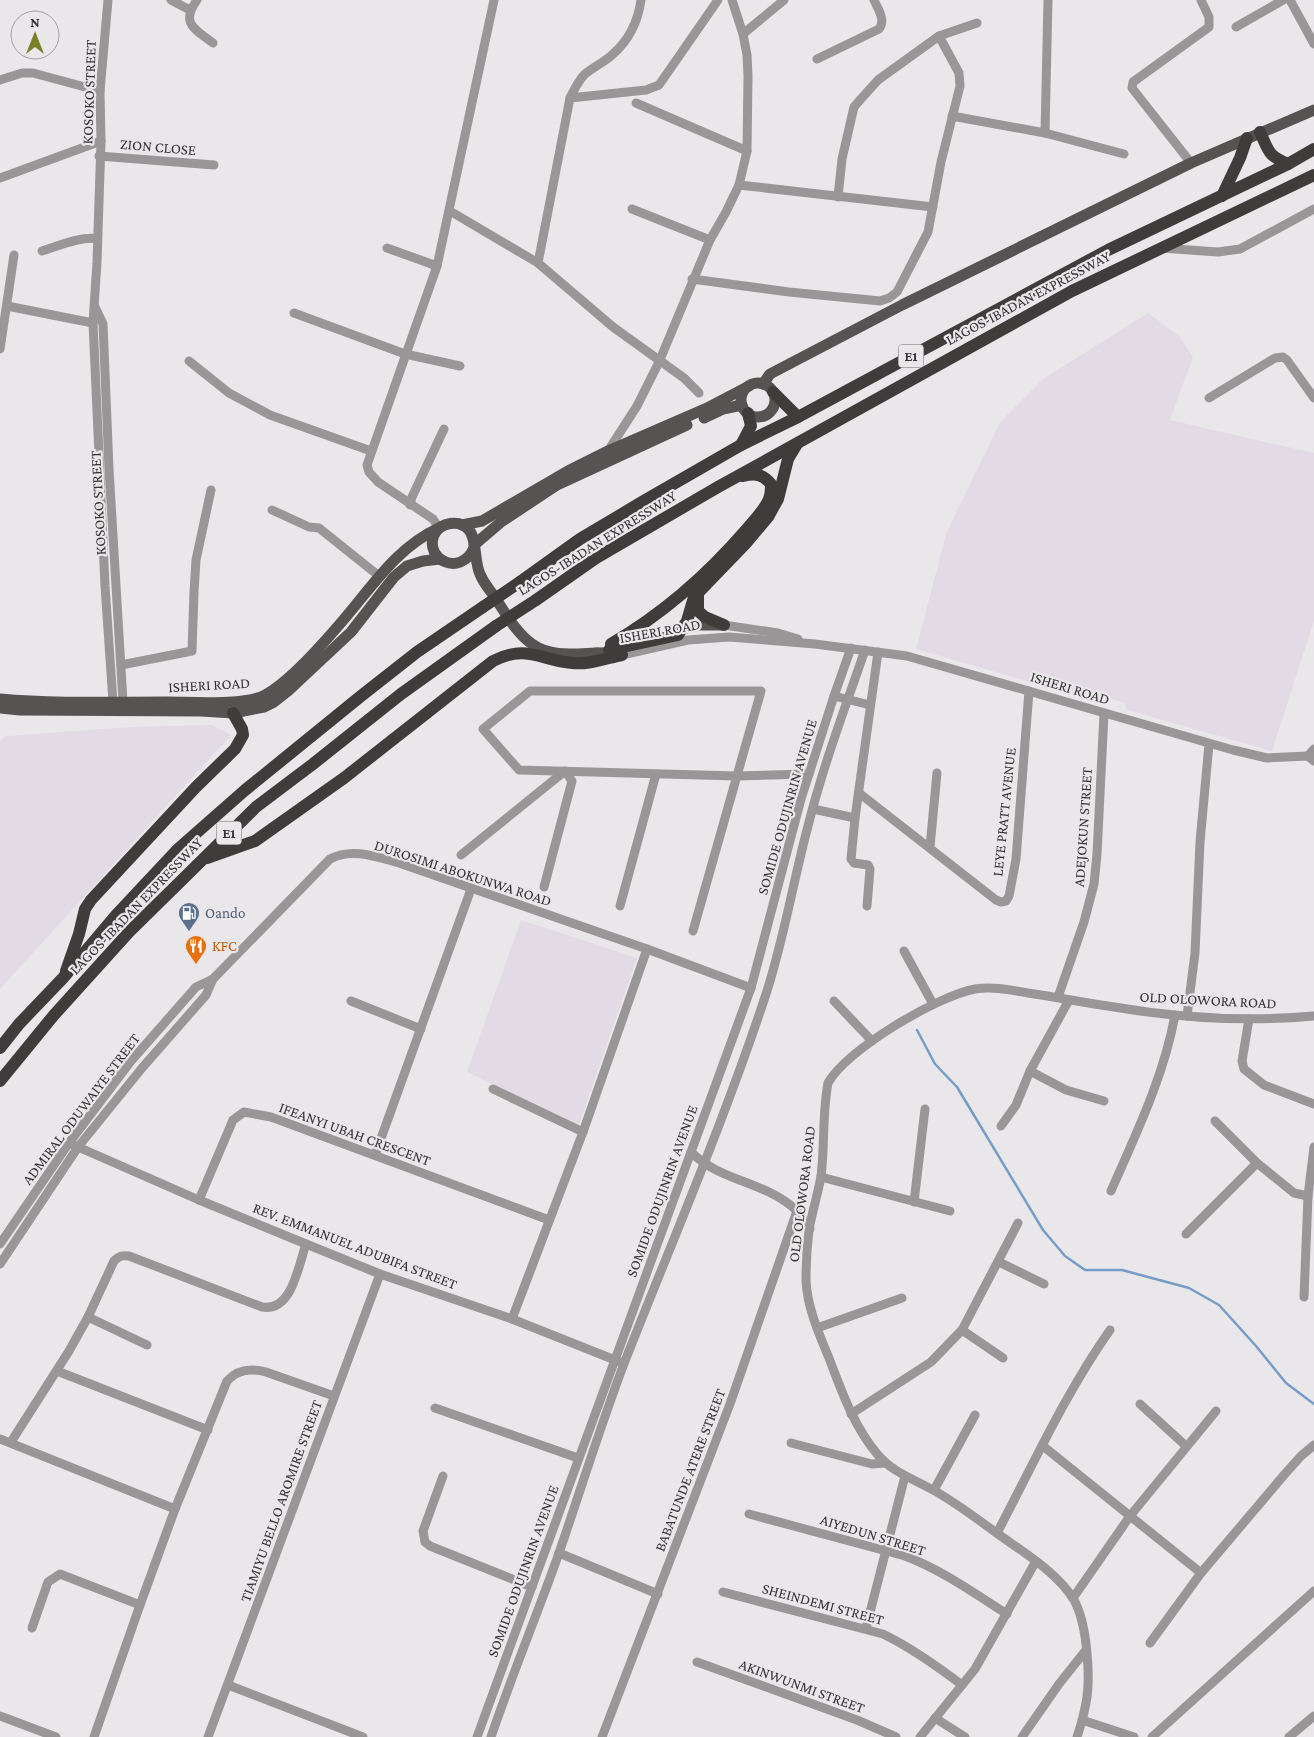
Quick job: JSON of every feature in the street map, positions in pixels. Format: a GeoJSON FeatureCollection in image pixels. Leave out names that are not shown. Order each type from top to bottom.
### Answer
{"type":"FeatureCollection","features":[{"type":"Feature","properties":{"kind":"highway"},"geometry":{"type":"LineString","coordinates":[[1260,132],[1267,150],[1272,156],[1288,164]]}},
{"type":"Feature","properties":{"kind":"highway"},"geometry":{"type":"LineString","coordinates":[[1222,196],[1247,138]]}},
{"type":"Feature","properties":{"kind":"highway","name":"LAGOS-IBADAN EXPRESSWAY"},"geometry":{"type":"LineString","coordinates":[[0,1048],[18,1024],[63,978],[118,913],[177,850],[244,791],[417,652],[580,539],[741,446],[1108,250],[1288,164],[1314,149]]}},
{"type":"Feature","properties":{"kind":"highway","name":"LAGOS-IBADAN EXPRESSWAY"},"geometry":{"type":"LineString","coordinates":[[0,1080],[54,1015],[129,932],[256,807],[427,674],[496,626],[596,558],[804,438],[1072,291],[1314,175]]}},
{"type":"Feature","properties":{"kind":"highway"},"geometry":{"type":"LineString","coordinates":[[773,392],[798,417]]}},
{"type":"Feature","properties":{"kind":"highway"},"geometry":{"type":"LineString","coordinates":[[741,446],[751,426],[745,409]]}},
{"type":"Feature","properties":{"kind":"highway"},"geometry":{"type":"LineString","coordinates":[[595,653],[678,635],[686,621],[694,597],[747,542],[768,517],[778,499],[791,452],[804,438]]}},
{"type":"Feature","properties":{"kind":"highway"},"geometry":{"type":"LineString","coordinates":[[611,644],[654,616],[688,588],[726,551],[762,511],[769,498],[771,484],[759,474],[752,474],[718,487]]}},
{"type":"Feature","properties":{"kind":"highway"},"geometry":{"type":"LineString","coordinates":[[698,593],[698,611],[705,617],[724,625]]}},
{"type":"Feature","properties":{"kind":"highway"},"geometry":{"type":"LineString","coordinates":[[202,860],[255,841],[344,778],[493,661],[506,655],[522,652],[574,664],[622,655]]}},
{"type":"Feature","properties":{"kind":"highway"},"geometry":{"type":"LineString","coordinates":[[63,978],[79,934],[85,909],[91,900],[196,787],[228,756],[243,735],[242,729],[232,713]]}},
{"type":"Feature","properties":{"kind":"main road"},"geometry":{"type":"LineString","coordinates":[[763,384],[770,374],[902,305],[1190,163],[1314,110]]}},
{"type":"Feature","properties":{"kind":"main road"},"geometry":{"type":"LineString","coordinates":[[456,564],[464,561],[470,555],[474,546],[501,522],[557,485],[723,409],[745,409],[759,416],[769,412],[775,403],[773,392],[763,384],[756,383],[707,408],[608,451],[568,471],[482,521],[462,525]]}},
{"type":"Feature","properties":{"kind":"main road"},"geometry":{"type":"LineString","coordinates":[[745,409],[742,394],[749,386]]}},
{"type":"Feature","properties":{"kind":"main road","name":"ISHERI ROAD"},"geometry":{"type":"LineString","coordinates":[[0,699],[50,702],[223,701],[251,700],[264,695],[284,682],[339,626],[379,576],[403,550],[427,534],[450,523],[462,525],[469,530],[473,537],[479,573],[517,630],[532,644],[547,651],[566,654],[595,653],[622,655]]}},
{"type":"Feature","properties":{"kind":"main road"},"geometry":{"type":"LineString","coordinates":[[439,528],[434,535],[433,544],[435,553],[440,559]]}},
{"type":"Feature","properties":{"kind":"main road","name":"ISHERI ROAD"},"geometry":{"type":"LineString","coordinates":[[0,708],[20,710],[201,711],[232,713],[264,707],[274,702],[351,632],[394,577],[407,566],[423,561],[440,559],[479,573]]}},
{"type":"Feature","properties":{"kind":"main road","name":"ISHERI ROAD"},"geometry":{"type":"LineString","coordinates":[[517,630],[553,648],[586,649],[700,625],[724,625]]}},
{"type":"Feature","properties":{"kind":"street","name":"KOSOKO STREET"},"geometry":{"type":"LineString","coordinates":[[108,0],[100,91],[101,141],[93,323],[105,586],[118,702]]}},
{"type":"Feature","properties":{"kind":"street"},"geometry":{"type":"LineString","coordinates":[[171,0],[190,10]]}},
{"type":"Feature","properties":{"kind":"street"},"geometry":{"type":"LineString","coordinates":[[197,0],[190,10],[189,23],[213,43]]}},
{"type":"Feature","properties":{"kind":"street"},"geometry":{"type":"LineString","coordinates":[[439,528],[433,519],[378,482],[369,472],[367,465],[437,266],[494,0]]}},
{"type":"Feature","properties":{"kind":"street"},"geometry":{"type":"LineString","coordinates":[[538,263],[570,98],[578,82],[585,74],[614,54],[630,35],[641,0]]}},
{"type":"Feature","properties":{"kind":"street"},"geometry":{"type":"LineString","coordinates":[[570,98],[646,90],[659,85],[718,0]]}},
{"type":"Feature","properties":{"kind":"street"},"geometry":{"type":"LineString","coordinates":[[608,451],[630,420],[659,362],[692,279],[739,185],[747,151],[748,76],[743,34],[732,0]]}},
{"type":"Feature","properties":{"kind":"street"},"geometry":{"type":"LineString","coordinates":[[743,34],[784,0]]}},
{"type":"Feature","properties":{"kind":"street"},"geometry":{"type":"LineString","coordinates":[[817,59],[879,29],[882,25],[882,20],[874,0]]}},
{"type":"Feature","properties":{"kind":"street"},"geometry":{"type":"LineString","coordinates":[[1045,133],[1048,0]]}},
{"type":"Feature","properties":{"kind":"street"},"geometry":{"type":"LineString","coordinates":[[1190,163],[1132,88],[1132,85],[1133,82],[1209,27],[1209,17],[1201,0]]}},
{"type":"Feature","properties":{"kind":"street"},"geometry":{"type":"LineString","coordinates":[[1236,27],[1283,0]]}},
{"type":"Feature","properties":{"kind":"street"},"geometry":{"type":"LineString","coordinates":[[1290,0],[1314,44]]}},
{"type":"Feature","properties":{"kind":"street"},"geometry":{"type":"LineString","coordinates":[[838,197],[842,159],[854,108],[878,80],[939,36],[977,23]]}},
{"type":"Feature","properties":{"kind":"street"},"geometry":{"type":"LineString","coordinates":[[692,279],[880,301],[889,298],[897,292],[928,232],[941,162],[960,86],[959,74],[939,36]]}},
{"type":"Feature","properties":{"kind":"street"},"geometry":{"type":"LineString","coordinates":[[0,80],[22,73],[33,73],[100,91]]}},
{"type":"Feature","properties":{"kind":"street"},"geometry":{"type":"LineString","coordinates":[[636,103],[747,151]]}},
{"type":"Feature","properties":{"kind":"street"},"geometry":{"type":"LineString","coordinates":[[952,116],[1045,133],[1124,154]]}},
{"type":"Feature","properties":{"kind":"street"},"geometry":{"type":"LineString","coordinates":[[0,178],[101,141]]}},
{"type":"Feature","properties":{"kind":"street","name":"ZION CLOSE"},"geometry":{"type":"LineString","coordinates":[[100,156],[214,165]]}},
{"type":"Feature","properties":{"kind":"street"},"geometry":{"type":"LineString","coordinates":[[739,185],[933,207]]}},
{"type":"Feature","properties":{"kind":"street"},"geometry":{"type":"LineString","coordinates":[[632,209],[710,240]]}},
{"type":"Feature","properties":{"kind":"street"},"geometry":{"type":"LineString","coordinates":[[1161,248],[1218,252],[1240,249],[1314,209]]}},
{"type":"Feature","properties":{"kind":"street"},"geometry":{"type":"LineString","coordinates":[[450,211],[538,263],[613,327],[659,362],[684,378],[699,393]]}},
{"type":"Feature","properties":{"kind":"street"},"geometry":{"type":"LineString","coordinates":[[42,251],[92,238],[97,239]]}},
{"type":"Feature","properties":{"kind":"street"},"geometry":{"type":"LineString","coordinates":[[387,248],[437,266]]}},
{"type":"Feature","properties":{"kind":"street"},"geometry":{"type":"LineString","coordinates":[[0,349],[14,255]]}},
{"type":"Feature","properties":{"kind":"street","name":"KOSOKO STREET"},"geometry":{"type":"LineString","coordinates":[[94,304],[103,324],[121,665],[118,702]]}},
{"type":"Feature","properties":{"kind":"street"},"geometry":{"type":"LineString","coordinates":[[7,306],[93,323]]}},
{"type":"Feature","properties":{"kind":"street"},"geometry":{"type":"LineString","coordinates":[[294,313],[405,354],[460,366]]}},
{"type":"Feature","properties":{"kind":"street"},"geometry":{"type":"LineString","coordinates":[[1209,398],[1279,357],[1287,360],[1314,398]]}},
{"type":"Feature","properties":{"kind":"street"},"geometry":{"type":"LineString","coordinates":[[189,362],[230,393],[270,415],[371,451]]}},
{"type":"Feature","properties":{"kind":"street"},"geometry":{"type":"LineString","coordinates":[[410,505],[444,429]]}},
{"type":"Feature","properties":{"kind":"street"},"geometry":{"type":"LineString","coordinates":[[121,665],[192,651],[196,560],[211,490]]}},
{"type":"Feature","properties":{"kind":"street"},"geometry":{"type":"LineString","coordinates":[[272,510],[310,528],[319,528],[379,576]]}},
{"type":"Feature","properties":{"kind":"street"},"geometry":{"type":"LineString","coordinates":[[105,586],[116,585]]}},
{"type":"Feature","properties":{"kind":"street","name":"ISHERI ROAD"},"geometry":{"type":"LineString","coordinates":[[724,625],[778,633],[816,644]]}},
{"type":"Feature","properties":{"kind":"street","name":"ISHERI ROAD"},"geometry":{"type":"LineString","coordinates":[[622,655],[688,640],[729,637],[816,644],[907,656],[1209,744],[1268,758],[1312,756]]}},
{"type":"Feature","properties":{"kind":"street","name":"SOMIDE ODUJINRIN AVENUE"},"geometry":{"type":"LineString","coordinates":[[477,1737],[751,988],[760,959],[784,858],[809,774],[851,648]]}},
{"type":"Feature","properties":{"kind":"street"},"geometry":{"type":"LineString","coordinates":[[491,1737],[559,1553],[625,1364],[705,1164],[766,993],[812,809],[866,650]]}},
{"type":"Feature","properties":{"kind":"street"},"geometry":{"type":"LineString","coordinates":[[867,906],[870,868],[868,865],[854,863],[851,859],[878,652]]}},
{"type":"Feature","properties":{"kind":"street"},"geometry":{"type":"LineString","coordinates":[[693,931],[738,776],[761,691],[530,692],[483,729],[519,770],[738,776],[809,774]]}},
{"type":"Feature","properties":{"kind":"street","name":"LEYE PRATT AVENUE"},"geometry":{"type":"LineString","coordinates":[[859,793],[996,900],[1006,901],[1009,896],[1016,859],[1029,692]]}},
{"type":"Feature","properties":{"kind":"street"},"geometry":{"type":"LineString","coordinates":[[834,696],[870,705]]}},
{"type":"Feature","properties":{"kind":"street","name":"ADEJOKUN STREET"},"geometry":{"type":"LineString","coordinates":[[1058,997],[1084,922],[1094,884],[1098,854],[1104,714]]}},
{"type":"Feature","properties":{"kind":"street"},"geometry":{"type":"LineString","coordinates":[[1187,1016],[1195,952],[1198,879],[1209,744]]}},
{"type":"Feature","properties":{"kind":"street"},"geometry":{"type":"LineString","coordinates":[[461,855],[566,771]]}},
{"type":"Feature","properties":{"kind":"street"},"geometry":{"type":"LineString","coordinates":[[544,888],[572,781],[566,771]]}},
{"type":"Feature","properties":{"kind":"street"},"geometry":{"type":"LineString","coordinates":[[930,847],[937,773]]}},
{"type":"Feature","properties":{"kind":"street"},"geometry":{"type":"LineString","coordinates":[[620,906],[656,774]]}},
{"type":"Feature","properties":{"kind":"street"},"geometry":{"type":"LineString","coordinates":[[812,809],[855,818]]}},
{"type":"Feature","properties":{"kind":"street","name":"DUROSIMI ABOKUNWA ROAD"},"geometry":{"type":"LineString","coordinates":[[78,1147],[142,1068],[206,995],[213,979],[330,859],[350,852],[373,856],[471,889],[647,949],[751,988]]}},
{"type":"Feature","properties":{"kind":"street"},"geometry":{"type":"LineString","coordinates":[[375,1155],[471,889]]}},
{"type":"Feature","properties":{"kind":"street"},"geometry":{"type":"LineString","coordinates":[[512,1319],[583,1132],[647,949]]}},
{"type":"Feature","properties":{"kind":"street"},"geometry":{"type":"LineString","coordinates":[[904,952],[933,1004]]}},
{"type":"Feature","properties":{"kind":"street"},"geometry":{"type":"LineString","coordinates":[[760,959],[775,963]]}},
{"type":"Feature","properties":{"kind":"street","name":"ADMIRAL ODUWAIYE STREET"},"geometry":{"type":"LineString","coordinates":[[0,1244],[69,1143],[131,1061],[196,987],[213,979]]}},
{"type":"Feature","properties":{"kind":"street","name":"OLD OLOWORA ROAD"},"geometry":{"type":"LineString","coordinates":[[1077,1737],[1088,1690],[1086,1650],[1080,1613],[1073,1598],[1036,1561],[962,1507],[934,1490],[905,1476],[885,1463],[877,1455],[851,1414],[817,1328],[807,1294],[806,1278],[810,1229],[821,1177],[828,1083],[832,1075],[890,1028],[933,1004],[967,992],[989,988],[1058,997],[1116,1008],[1175,1015],[1249,1018],[1314,1016]]}},
{"type":"Feature","properties":{"kind":"street"},"geometry":{"type":"LineString","coordinates":[[1001,1126],[1016,1105],[1030,1072],[1069,1000]]}},
{"type":"Feature","properties":{"kind":"street"},"geometry":{"type":"LineString","coordinates":[[351,1001],[421,1029]]}},
{"type":"Feature","properties":{"kind":"street"},"geometry":{"type":"LineString","coordinates":[[834,1001],[872,1041]]}},
{"type":"Feature","properties":{"kind":"street"},"geometry":{"type":"LineString","coordinates":[[1111,1190],[1138,1132],[1170,1044],[1175,1015]]}},
{"type":"Feature","properties":{"kind":"street"},"geometry":{"type":"LineString","coordinates":[[1249,1018],[1242,1061],[1244,1070],[1264,1085],[1314,1104]]}},
{"type":"Feature","properties":{"kind":"street"},"geometry":{"type":"LineString","coordinates":[[1030,1072],[1066,1090],[1104,1101]]}},
{"type":"Feature","properties":{"kind":"street"},"geometry":{"type":"LineString","coordinates":[[493,1089],[583,1132]]}},
{"type":"Feature","properties":{"kind":"street"},"geometry":{"type":"LineString","coordinates":[[914,1202],[926,1108]]}},
{"type":"Feature","properties":{"kind":"street","name":"IFEANYI UBAH CRESCENT"},"geometry":{"type":"LineString","coordinates":[[199,1200],[233,1120],[244,1112],[271,1117],[549,1220]]}},
{"type":"Feature","properties":{"kind":"street"},"geometry":{"type":"LineString","coordinates":[[1215,1121],[1257,1163],[1294,1193],[1308,1196]]}},
{"type":"Feature","properties":{"kind":"street","name":"REV. EMMANUEL ADUBIFA STREET"},"geometry":{"type":"LineString","coordinates":[[69,1143],[199,1200],[380,1274],[512,1319],[625,1364]]}},
{"type":"Feature","properties":{"kind":"street","name":"ADMIRAL ODUWAIYE STREET"},"geometry":{"type":"LineString","coordinates":[[0,1264],[78,1147]]}},
{"type":"Feature","properties":{"kind":"street"},"geometry":{"type":"LineString","coordinates":[[1304,1297],[1308,1196],[1312,1177],[1314,1147]]}},
{"type":"Feature","properties":{"kind":"street"},"geometry":{"type":"LineString","coordinates":[[691,1152],[705,1164],[787,1203],[797,1211],[810,1229]]}},
{"type":"Feature","properties":{"kind":"street"},"geometry":{"type":"LineString","coordinates":[[1186,1234],[1257,1163]]}},
{"type":"Feature","properties":{"kind":"street"},"geometry":{"type":"LineString","coordinates":[[821,1177],[950,1211]]}},
{"type":"Feature","properties":{"kind":"street","name":"BABATUNDE ATERE STREET"},"geometry":{"type":"LineString","coordinates":[[602,1737],[730,1404],[797,1211]]}},
{"type":"Feature","properties":{"kind":"street"},"geometry":{"type":"LineString","coordinates":[[851,1414],[931,1362],[962,1330],[1018,1223]]}},
{"type":"Feature","properties":{"kind":"street"},"geometry":{"type":"LineString","coordinates":[[11,1442],[58,1371],[88,1317],[114,1261],[118,1257],[124,1255],[269,1308],[283,1302],[289,1294],[306,1244]]}},
{"type":"Feature","properties":{"kind":"street"},"geometry":{"type":"LineString","coordinates":[[999,1262],[1044,1284]]}},
{"type":"Feature","properties":{"kind":"street","name":"TIAMIYU BELLO AROMIRE STREET"},"geometry":{"type":"LineString","coordinates":[[208,1737],[380,1274]]}},
{"type":"Feature","properties":{"kind":"street"},"geometry":{"type":"LineString","coordinates":[[817,1328],[902,1298]]}},
{"type":"Feature","properties":{"kind":"street"},"geometry":{"type":"LineString","coordinates":[[88,1317],[147,1345]]}},
{"type":"Feature","properties":{"kind":"street"},"geometry":{"type":"LineString","coordinates":[[962,1330],[1002,1358]]}},
{"type":"Feature","properties":{"kind":"street"},"geometry":{"type":"LineString","coordinates":[[996,1533],[1084,1367],[1110,1330]]}},
{"type":"Feature","properties":{"kind":"street"},"geometry":{"type":"LineString","coordinates":[[94,1737],[175,1509],[227,1381],[232,1376],[246,1369],[255,1369],[334,1396]]}},
{"type":"Feature","properties":{"kind":"street"},"geometry":{"type":"LineString","coordinates":[[58,1371],[208,1430]]}},
{"type":"Feature","properties":{"kind":"street"},"geometry":{"type":"LineString","coordinates":[[1140,1404],[1186,1446]]}},
{"type":"Feature","properties":{"kind":"street"},"geometry":{"type":"LineString","coordinates":[[436,1408],[578,1458]]}},
{"type":"Feature","properties":{"kind":"street"},"geometry":{"type":"LineString","coordinates":[[1073,1598],[1130,1516],[1216,1411]]}},
{"type":"Feature","properties":{"kind":"street"},"geometry":{"type":"LineString","coordinates":[[934,1490],[975,1414]]}},
{"type":"Feature","properties":{"kind":"street"},"geometry":{"type":"LineString","coordinates":[[0,1439],[175,1509]]}},
{"type":"Feature","properties":{"kind":"street"},"geometry":{"type":"LineString","coordinates":[[791,1443],[872,1464],[885,1463]]}},
{"type":"Feature","properties":{"kind":"street"},"geometry":{"type":"LineString","coordinates":[[1150,1643],[1201,1573],[1284,1475],[1314,1445]]}},
{"type":"Feature","properties":{"kind":"street"},"geometry":{"type":"LineString","coordinates":[[1042,1446],[1201,1573]]}},
{"type":"Feature","properties":{"kind":"street"},"geometry":{"type":"LineString","coordinates":[[443,1476],[423,1531],[425,1542],[430,1546],[532,1587]]}},
{"type":"Feature","properties":{"kind":"street"},"geometry":{"type":"LineString","coordinates":[[866,1628],[884,1551],[905,1476]]}},
{"type":"Feature","properties":{"kind":"street","name":"AIYEDUN STREET"},"geometry":{"type":"LineString","coordinates":[[749,1514],[922,1562],[1008,1614]]}},
{"type":"Feature","properties":{"kind":"street"},"geometry":{"type":"LineString","coordinates":[[559,1553],[658,1594]]}},
{"type":"Feature","properties":{"kind":"street"},"geometry":{"type":"LineString","coordinates":[[920,1737],[962,1685],[987,1649],[1036,1561]]}},
{"type":"Feature","properties":{"kind":"street"},"geometry":{"type":"LineString","coordinates":[[32,1628],[48,1582],[60,1574],[140,1604]]}},
{"type":"Feature","properties":{"kind":"street"},"geometry":{"type":"LineString","coordinates":[[1152,1737],[1314,1591]]}},
{"type":"Feature","properties":{"kind":"street","name":"SHEINDEMI STREET"},"geometry":{"type":"LineString","coordinates":[[723,1592],[866,1628],[900,1642],[962,1685]]}},
{"type":"Feature","properties":{"kind":"street"},"geometry":{"type":"LineString","coordinates":[[1022,1737],[1059,1684],[1086,1650]]}},
{"type":"Feature","properties":{"kind":"street","name":"AKINWUNMI STREET"},"geometry":{"type":"LineString","coordinates":[[697,1662],[849,1717],[896,1737]]}},
{"type":"Feature","properties":{"kind":"street"},"geometry":{"type":"LineString","coordinates":[[228,1685],[337,1733],[363,1737]]}},
{"type":"Feature","properties":{"kind":"street"},"geometry":{"type":"LineString","coordinates":[[0,1716],[56,1737]]}},
{"type":"Feature","properties":{"kind":"street"},"geometry":{"type":"LineString","coordinates":[[1289,1737],[1314,1716]]}},
{"type":"Feature","properties":{"kind":"street"},"geometry":{"type":"LineString","coordinates":[[935,1718],[965,1737]]}},
{"type":"Feature","properties":{"kind":"street"},"geometry":{"type":"LineString","coordinates":[[1082,1720],[1134,1737]]}},
{"type":"Feature","properties":{"kind":"shaded area"},"geometry":{"type":"Polygon","coordinates":[[[1148,313],[1180,337],[1193,357],[1170,420],[1314,453],[1314,621],[1272,751],[1127,710],[1124,703],[1106,697],[1100,702],[916,649],[947,531],[1001,421],[1043,379],[1148,313]]]}},
{"type":"Feature","properties":{"kind":"shaded area"},"geometry":{"type":"Polygon","coordinates":[[[212,725],[231,735],[0,989],[0,741],[5,736],[129,727],[212,725]]]}},
{"type":"Feature","properties":{"kind":"shaded area"},"geometry":{"type":"Polygon","coordinates":[[[521,920],[637,958],[578,1127],[467,1072],[521,920]]]}},
{"type":"Feature","properties":{"kind":"waterway"},"geometry":{"type":"LineString","coordinates":[[917,1030],[935,1064],[957,1087],[1043,1230],[1065,1256],[1085,1270],[1122,1270],[1189,1288],[1219,1305],[1286,1383],[1314,1404]]}},
{"type":"Feature","properties":{"kind":"place","name":"Oando"},"geometry":{"type":"Point","coordinates":[189,932]}},
{"type":"Feature","properties":{"kind":"place","name":"KFC"},"geometry":{"type":"Point","coordinates":[196,965]}}]}
